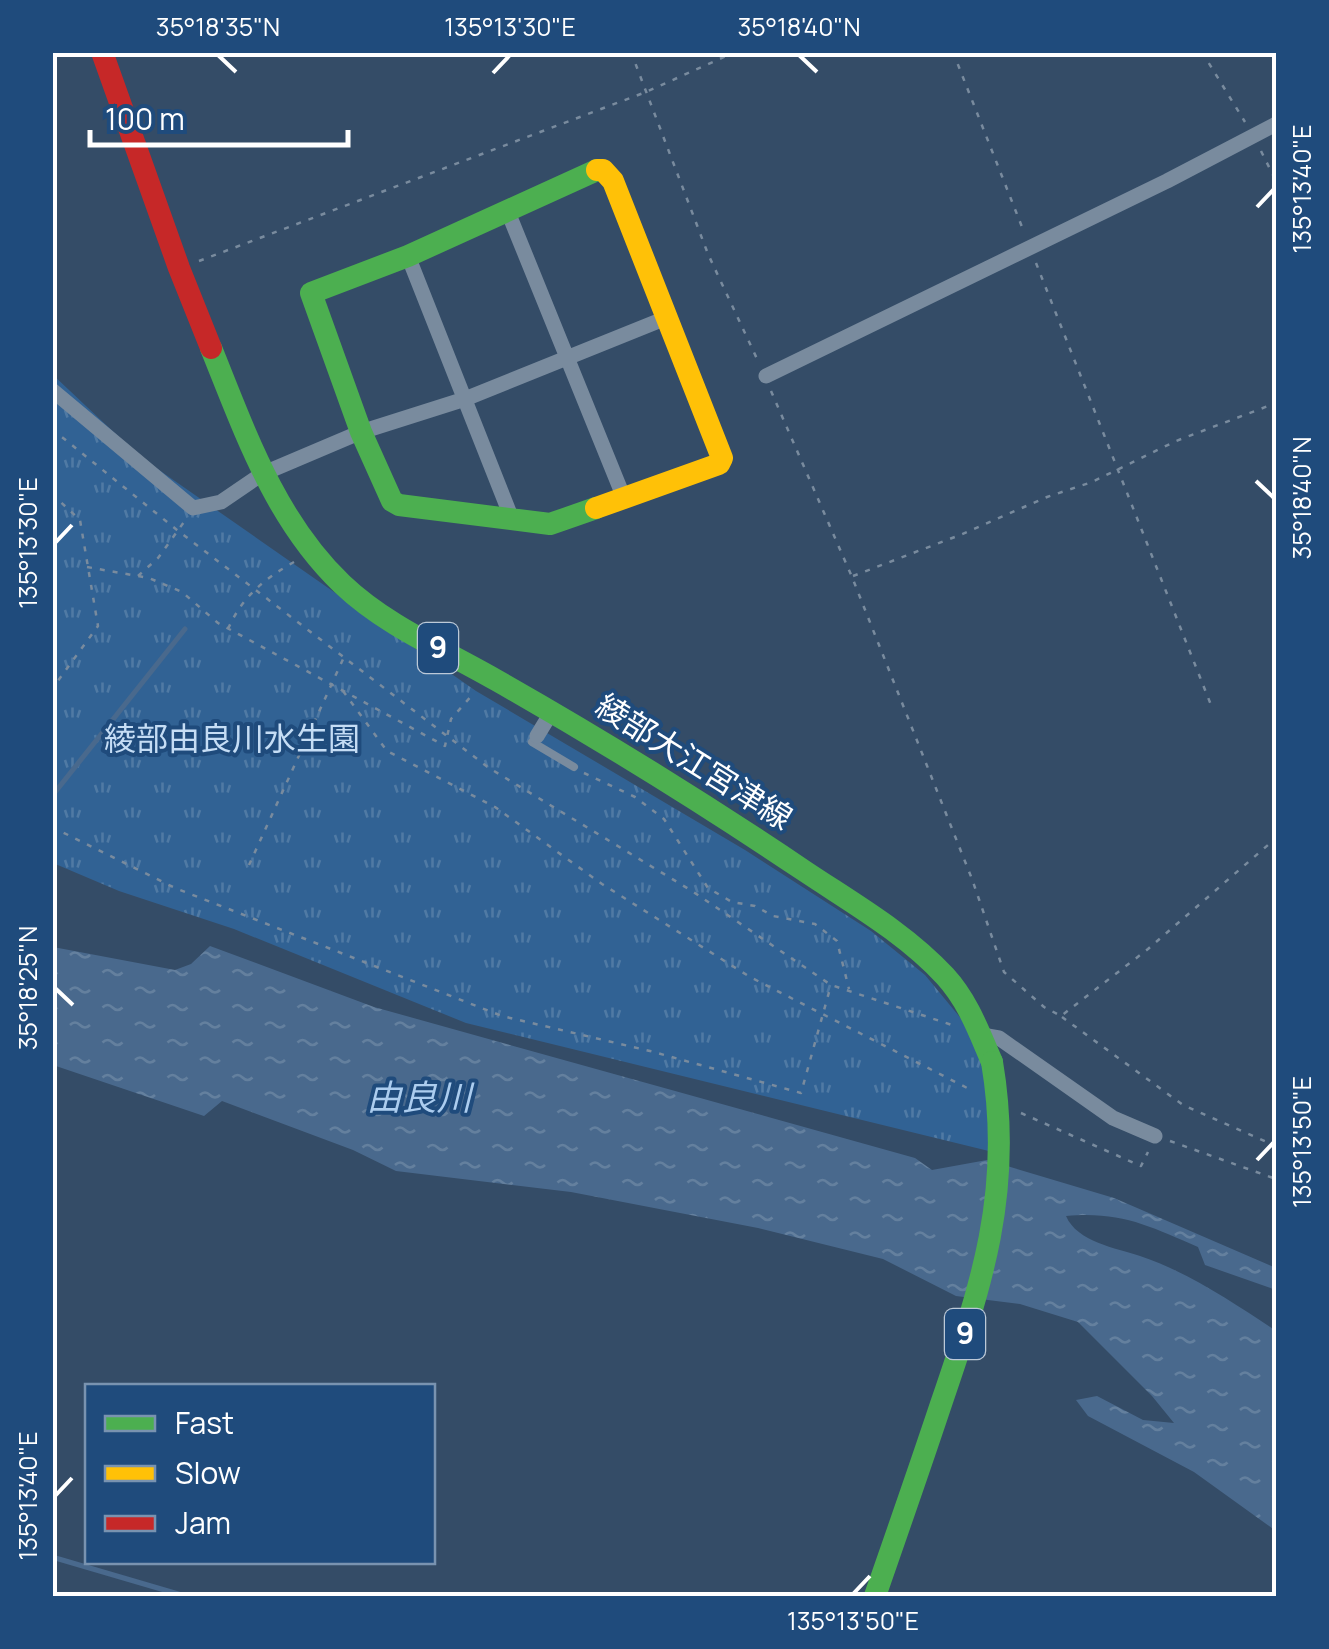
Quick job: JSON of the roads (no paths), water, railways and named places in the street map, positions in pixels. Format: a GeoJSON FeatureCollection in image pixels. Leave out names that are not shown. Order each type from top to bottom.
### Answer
{"type":"FeatureCollection","features":[{"type":"Feature","properties":{"kind":"main road","name":"綾部大江宮津線"},"geometry":{"type":"LineString","coordinates":[[102,52],[179,268],[262,474],[312,552],[344,586],[392,623],[498,680],[718,813],[870,912],[910,942],[947,978],[967,1005],[982,1035],[1001,1096],[1004,1144],[997,1208],[969,1324],[875,1596]]}},
{"type":"Feature","properties":{"kind":"main road"},"geometry":{"type":"LineString","coordinates":[[603,170],[613,181],[722,458],[712,468],[550,524],[392,501],[361,432],[310,296],[408,256],[603,170]]}},
{"type":"Feature","properties":{"kind":"street"},"geometry":{"type":"LineString","coordinates":[[766,376],[1276,124]]}},
{"type":"Feature","properties":{"kind":"street"},"geometry":{"type":"LineString","coordinates":[[508,212],[624,498]]}},
{"type":"Feature","properties":{"kind":"street"},"geometry":{"type":"LineString","coordinates":[[408,256],[512,520]]}},
{"type":"Feature","properties":{"kind":"street"},"geometry":{"type":"LineString","coordinates":[[52,390],[193,508],[221,502],[262,474],[361,432],[464,398],[666,318]]}},
{"type":"Feature","properties":{"kind":"street"},"geometry":{"type":"LineString","coordinates":[[537,736],[550,712]]}},
{"type":"Feature","properties":{"kind":"street"},"geometry":{"type":"LineString","coordinates":[[982,1035],[999,1038],[1113,1118],[1155,1136]]}},
{"type":"Feature","properties":{"kind":"lane"},"geometry":{"type":"LineString","coordinates":[[537,736],[532,742],[574,767]]}},
{"type":"Feature","properties":{"kind":"water","name":"由良川"},"geometry":{"type":"Polygon","coordinates":[[[210,946],[374,1007],[915,1158],[932,1170],[987,1160],[1114,1198],[1276,1268],[1276,1290],[1205,1265],[1198,1247],[1149,1227],[1119,1218],[1066,1216],[1088,1238],[1176,1271],[1276,1331],[1276,1531],[1194,1472],[1088,1416],[1076,1400],[1097,1396],[1143,1420],[1174,1423],[1078,1322],[1020,1304],[956,1296],[883,1259],[758,1228],[571,1192],[396,1171],[353,1150],[222,1101],[204,1116],[53,1065],[53,947],[175,970],[191,964],[210,946]]]}},
{"type":"Feature","properties":{"kind":"waterway"},"geometry":{"type":"LineString","coordinates":[[52,796],[185,629]]}},
{"type":"Feature","properties":{"kind":"waterway"},"geometry":{"type":"LineString","coordinates":[[52,1557],[185,1596]]}},
{"type":"Feature","properties":{"kind":"park label","name":"綾部由良川水生園"},"geometry":{"type":"Point","coordinates":[232,739]}}]}
